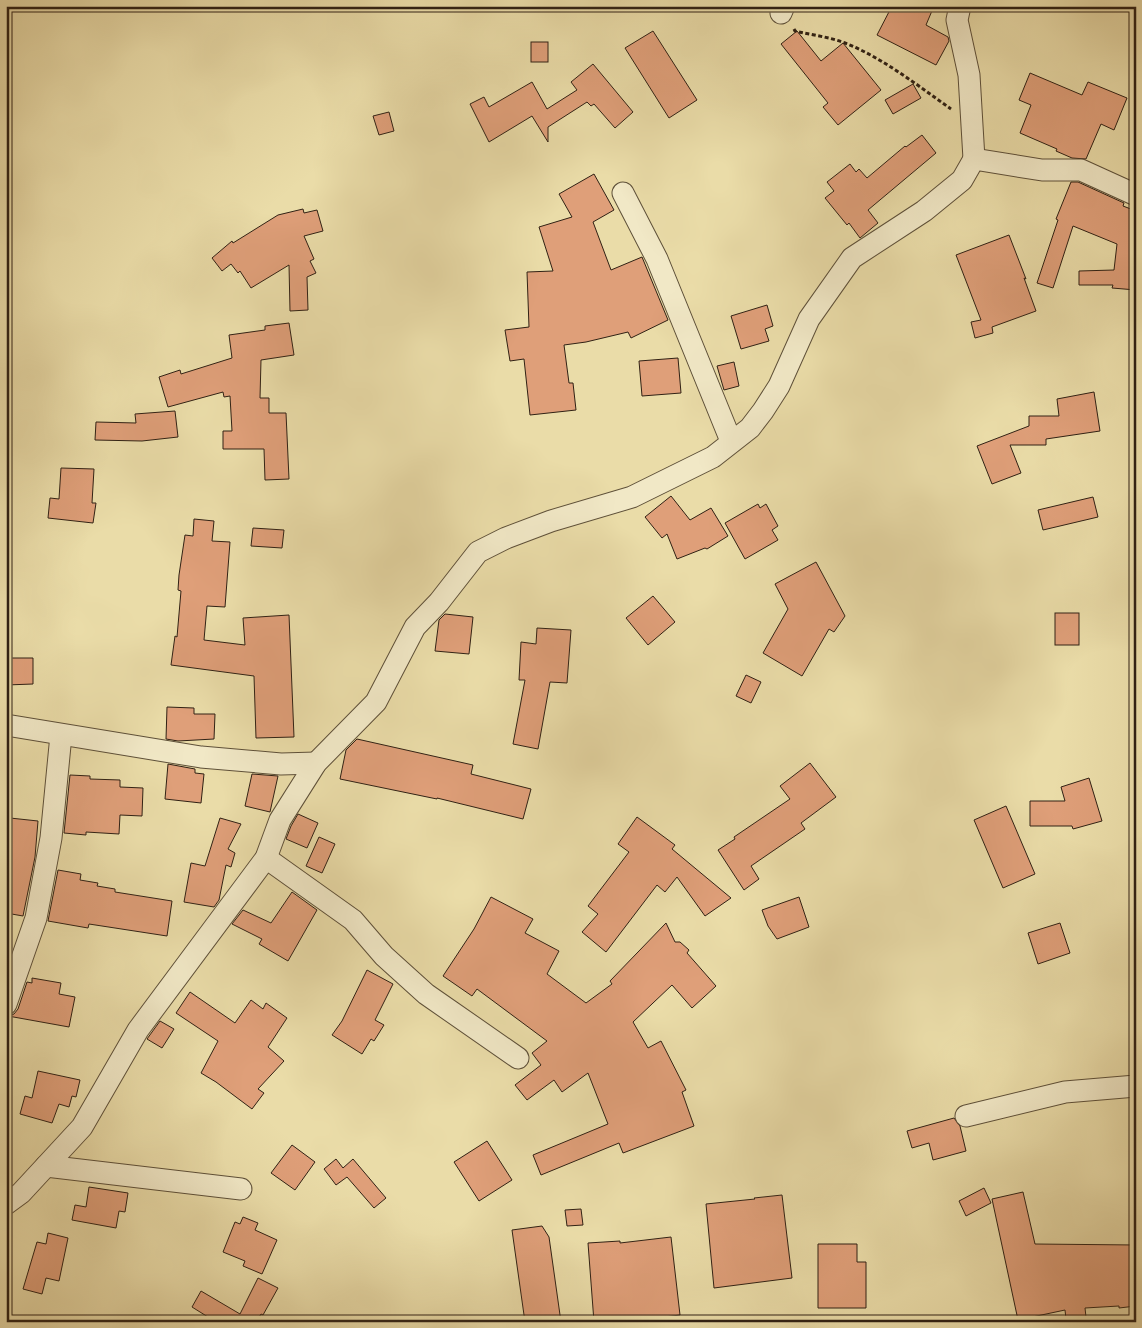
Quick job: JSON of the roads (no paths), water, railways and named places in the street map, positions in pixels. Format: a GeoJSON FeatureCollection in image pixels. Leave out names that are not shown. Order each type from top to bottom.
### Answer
{"type":"FeatureCollection","features":[{"type":"Feature","properties":{"kind":"street"},"geometry":{"type":"LineString","coordinates":[[6,1204],[21,1193],[82,1127],[138,1030],[266,858],[280,820],[316,763],[376,702],[415,627],[439,602],[478,552],[506,538],[551,521],[632,497],[713,457],[750,428],[763,411],[779,386],[809,319],[852,258],[924,211],[962,180],[974,159],[969,75],[957,20],[960,6]]}},
{"type":"Feature","properties":{"kind":"street"},"geometry":{"type":"LineString","coordinates":[[974,159],[1042,170],[1080,170],[1136,195]]}},
{"type":"Feature","properties":{"kind":"street"},"geometry":{"type":"LineString","coordinates":[[623,193],[657,259],[731,441]]}},
{"type":"Feature","properties":{"kind":"street"},"geometry":{"type":"LineString","coordinates":[[6,725],[201,757],[281,764],[316,763]]}},
{"type":"Feature","properties":{"kind":"street"},"geometry":{"type":"LineString","coordinates":[[6,1004],[36,918],[51,838],[62,735]]}},
{"type":"Feature","properties":{"kind":"street"},"geometry":{"type":"LineString","coordinates":[[266,858],[353,920],[384,956],[426,994],[518,1058]]}},
{"type":"Feature","properties":{"kind":"street"},"geometry":{"type":"LineString","coordinates":[[966,1116],[1065,1092],[1136,1086]]}},
{"type":"Feature","properties":{"kind":"street"},"geometry":{"type":"LineString","coordinates":[[46,1166],[241,1189]]}}]}
